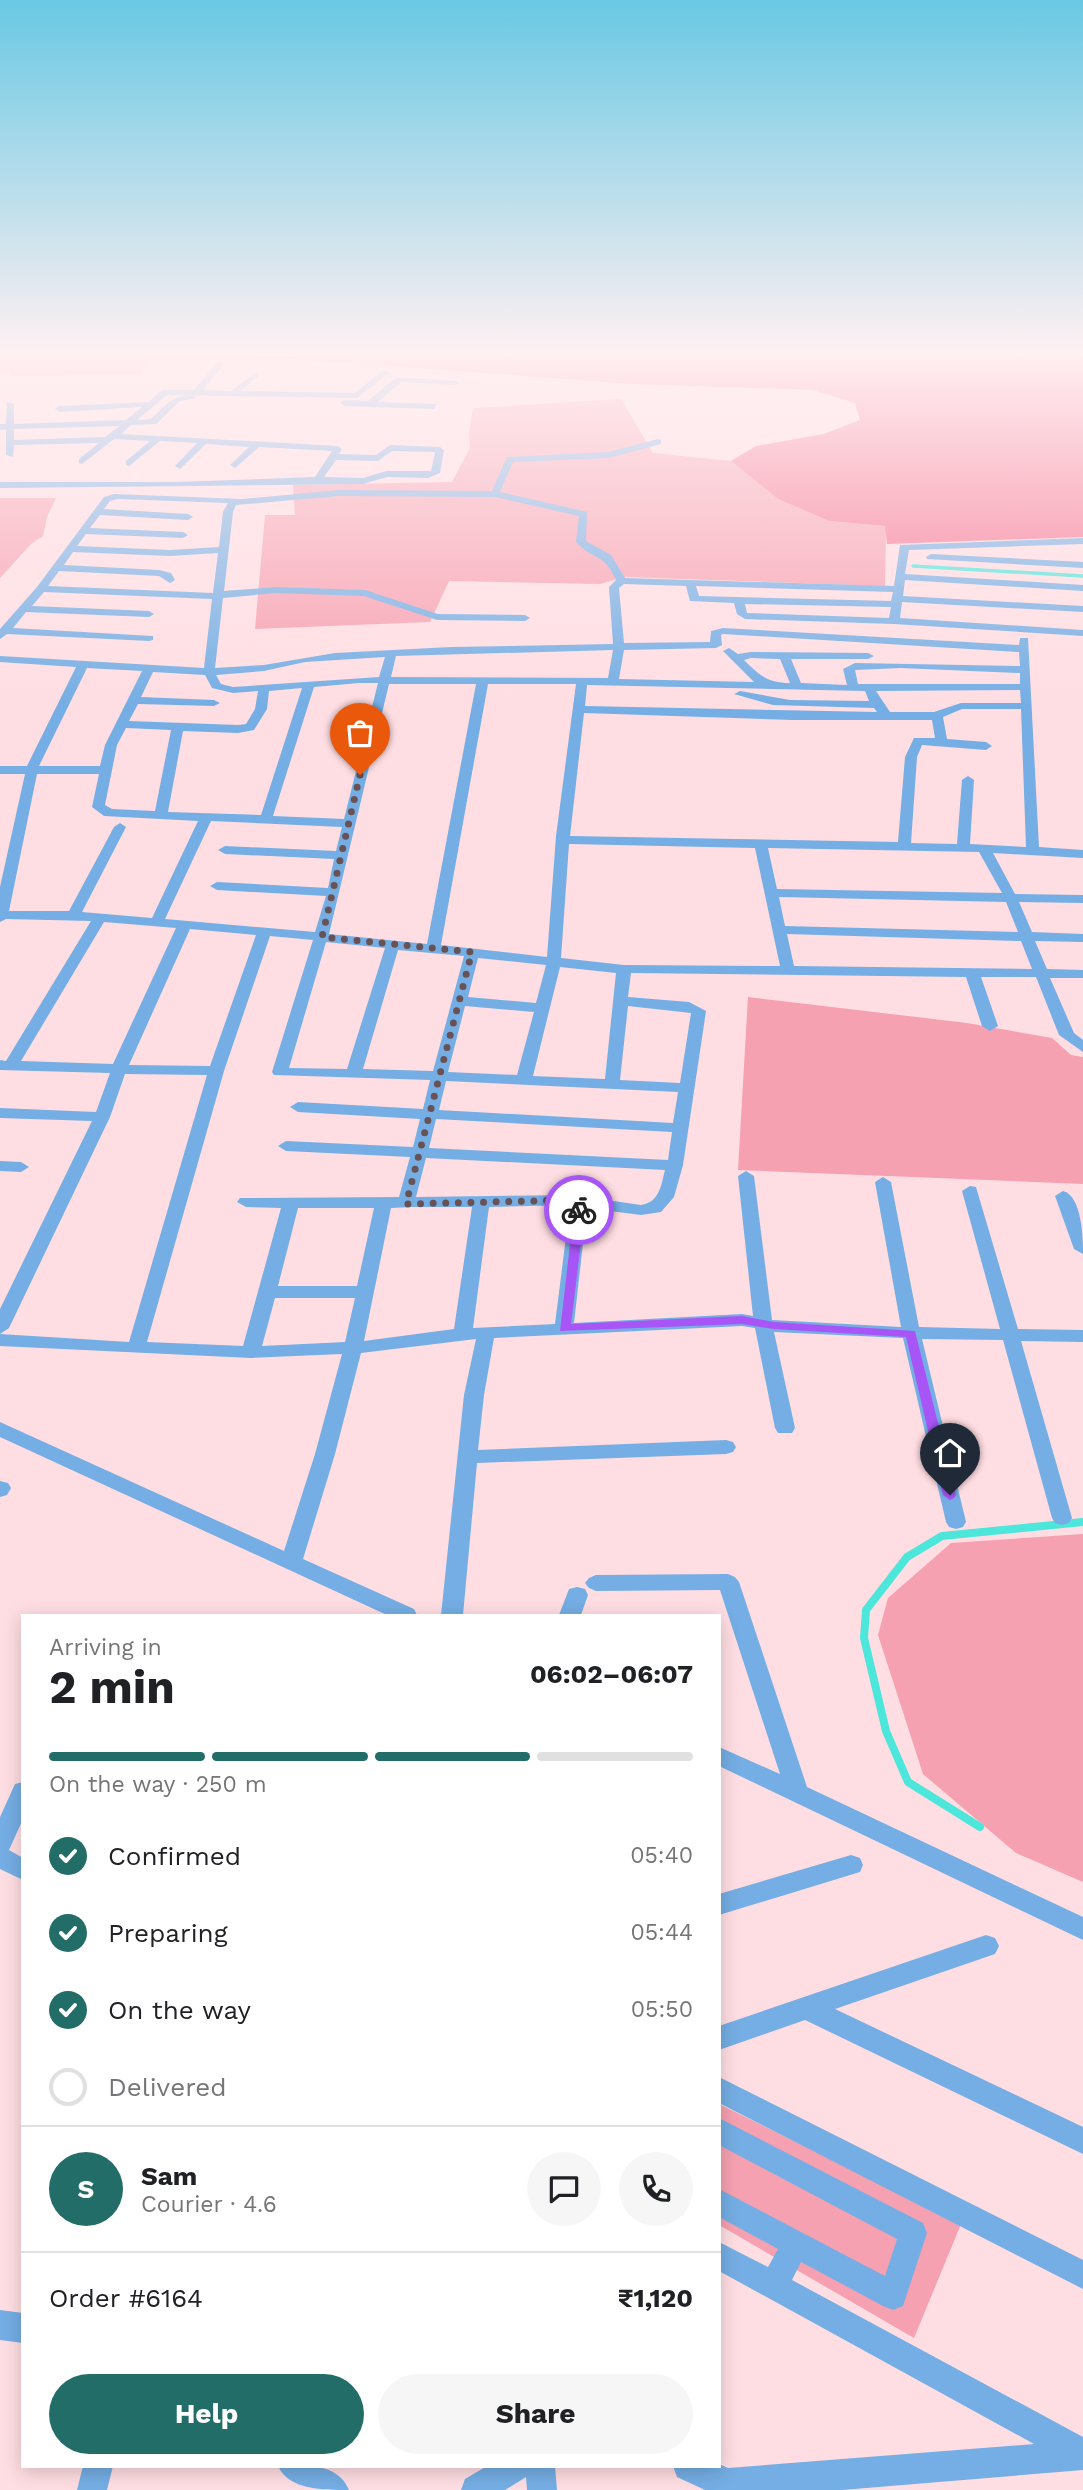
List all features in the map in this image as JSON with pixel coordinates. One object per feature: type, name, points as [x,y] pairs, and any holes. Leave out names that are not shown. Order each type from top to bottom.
[{"type":"street","points":[[318,480],[322,472]]},
{"type":"street","points":[[0,485],[363,481],[386,474],[428,475],[435,472]]},
{"type":"street","points":[[495,494],[505,472]]},
{"type":"street","points":[[2,634],[41,589],[107,499],[117,496],[242,501],[319,498],[339,493],[495,494],[584,514],[581,542],[607,555],[614,562],[621,582]]},
{"type":"street","points":[[242,501],[230,506],[223,550],[209,672],[216,686],[233,690],[383,680],[483,679],[502,665],[619,648],[726,650],[784,655],[896,656]]},
{"type":"street","points":[[98,512],[188,517]]},
{"type":"street","points":[[85,531],[183,535]]},
{"type":"street","points":[[894,621],[904,547],[1083,541]]},
{"type":"street","points":[[986,545],[1083,550]]},
{"type":"street","points":[[71,550],[170,553],[223,550]]},
{"type":"street","points":[[903,556],[1083,565]]},
{"type":"street","points":[[57,568],[159,573],[167,575],[170,580]]},
{"type":"street","points":[[900,577],[1083,588]]},
{"type":"street","points":[[613,682],[619,648],[614,587],[621,582],[690,582],[1083,609]]},
{"type":"street","points":[[690,582],[694,599],[741,601],[898,597]]},
{"type":"street","points":[[41,589],[217,596],[276,590],[365,593],[436,617],[526,618]]},
{"type":"street","points":[[741,601],[744,616],[894,621],[1083,633]]},
{"type":"street","points":[[24,609],[149,614]]},
{"type":"street","points":[[1024,629],[1033,852]]},
{"type":"street","points":[[772,686],[757,679],[726,650],[715,633],[744,631],[1024,649]]},
{"type":"street","points":[[2,634],[149,638]]},
{"type":"street","points":[[726,650],[753,648]]},
{"type":"street","points":[[391,653],[322,937],[279,1070],[283,1073],[439,1076],[685,1088]]},
{"type":"street","points":[[0,659],[209,672],[264,668],[305,659],[391,653],[502,665],[582,681],[797,687],[852,678],[901,664],[1025,670]]},
{"type":"street","points":[[784,655],[797,687]]},
{"type":"street","points":[[83,664],[34,761],[0,916],[73,916],[185,925],[434,947],[624,969],[1083,974]]},
{"type":"street","points":[[825,667],[869,688],[1026,687]]},
{"type":"street","points":[[149,669],[111,745],[98,807],[109,813],[349,823]]},
{"type":"street","points":[[852,678],[910,676]]},
{"type":"street","points":[[434,947],[483,679]]},
{"type":"street","points":[[524,1080],[554,962],[563,839],[582,681]]},
{"type":"street","points":[[266,819],[309,685]]},
{"type":"street","points":[[729,686],[736,692],[754,698],[887,716],[935,716],[961,706],[1027,706]]},
{"type":"street","points":[[122,724],[238,729],[250,727],[261,709],[264,688]]},
{"type":"street","points":[[869,688],[877,705],[887,716]]},
{"type":"street","points":[[134,700],[214,703]]},
{"type":"street","points":[[579,709],[846,710],[877,705]]},
{"type":"street","points":[[935,716],[942,742]]},
{"type":"street","points":[[161,815],[178,727]]},
{"type":"street","points":[[904,846],[911,757],[916,743],[942,742],[986,746]]},
{"type":"street","points":[[0,770],[106,770]]},
{"type":"street","points":[[963,847],[968,780]]},
{"type":"street","points":[[156,923],[207,816]]},
{"type":"street","points":[[73,916],[120,827]]},
{"type":"street","points":[[563,839],[963,847],[1083,854]]},
{"type":"street","points":[[761,844],[788,971]]},
{"type":"street","points":[[984,848],[1011,898],[1067,1035],[1083,1046]]},
{"type":"street","points":[[225,850],[342,855]]},
{"type":"street","points":[[218,886],[334,892]]},
{"type":"street","points":[[771,893],[1083,900]]},
{"type":"street","points":[[5,1066],[99,919]]},
{"type":"street","points":[[0,1328],[102,1118],[119,1069],[185,925]]},
{"type":"street","points":[[779,930],[1083,938]]},
{"type":"street","points":[[136,1348],[216,1071],[264,932]]},
{"type":"street","points":[[354,1073],[393,943]]},
{"type":"street","points":[[406,1204],[472,952]]},
{"type":"street","points":[[612,1084],[624,969]]},
{"type":"street","points":[[972,972],[990,1026]]},
{"type":"street","points":[[246,1202],[383,1205],[572,1200],[640,1210],[655,1208],[666,1197],[676,1165],[679,1128],[699,1011],[689,1006],[621,1001]]},
{"type":"street","points":[[459,1002],[542,1008]]},
{"type":"street","points":[[5,1066],[216,1071]]},
{"type":"street","points":[[298,1107],[679,1128]]},
{"type":"street","points":[[0,1113],[102,1118]]},
{"type":"street","points":[[286,1146],[676,1165]]},
{"type":"street","points":[[0,1166],[21,1167]]},
{"type":"street","points":[[746,1176],[763,1324],[785,1428]]},
{"type":"street","points":[[883,1182],[911,1334],[956,1522]]},
{"type":"street","points":[[970,1191],[1062,1518]]},
{"type":"street","points":[[1063,1196],[1083,1249]]},
{"type":"street","points":[[463,1334],[481,1202]]},
{"type":"street","points":[[565,1328],[579,1202]]},
{"type":"street","points":[[251,1352],[291,1203]]},
{"type":"street","points":[[291,1563],[325,1454],[353,1348],[383,1205]]},
{"type":"street","points":[[267,1292],[365,1292]]},
{"type":"street","points":[[0,1340],[251,1352],[353,1348],[463,1334],[742,1320],[763,1324],[911,1334],[1083,1336]]},
{"type":"street","points":[[452,1614],[474,1395],[486,1333]]},
{"type":"street","points":[[0,1429],[404,1614]]},
{"type":"street","points":[[469,1457],[726,1447]]},
{"type":"street","points":[[596,1583],[728,1582],[796,1790]]},
{"type":"street","points":[[721,1757],[796,1790],[1083,1929]]},
{"type":"street","points":[[0,1845],[21,1796]]},
{"type":"street","points":[[0,1857],[21,1869]]},
{"type":"street","points":[[721,1904],[851,1865]]},
{"type":"street","points":[[721,2037],[986,1946]]},
{"type":"street","points":[[807,2008],[1083,2141]]},
{"type":"street","points":[[721,2090],[1083,2275]]},
{"type":"street","points":[[721,2132],[913,2233],[892,2296],[721,2203]]},
{"type":"street","points":[[774,2286],[795,2244]]},
{"type":"street","points":[[721,2257],[1083,2454]]},
{"type":"street","points":[[0,2325],[21,2328]]},
{"type":"street","points":[[692,2468],[727,2484],[1083,2454]]},
{"type":"street","points":[[92,2490],[98,2468]]},
{"type":"street","points":[[296,2468],[334,2490]]},
{"type":"street","points":[[476,2490],[512,2468]]},
{"type":"street","points":[[540,2468],[542,2490]]},
{"type":"shaded area","points":[[457,472],[745,472],[778,499],[829,521],[886,526],[885,586],[624,577],[600,584],[449,581],[430,622],[255,629],[265,515],[295,515],[293,485],[452,482]]},
{"type":"shaded area","points":[[745,472],[1083,472],[1083,537],[887,544],[885,526],[829,521],[778,499]]},
{"type":"shaded area","points":[[0,498],[56,498],[47,517],[43,536],[31,544],[0,578]]},
{"type":"shaded area","points":[[748,997],[967,1023],[1052,1038],[1071,1055],[1083,1057],[1083,1184],[738,1170]]},
{"type":"shaded area","points":[[1083,1534],[1083,1882],[1016,1853],[923,1774],[878,1635],[888,1598],[951,1543]]},
{"type":"shaded area","points":[[721,2105],[961,2224],[914,2338],[721,2226]]},
{"type":"waterway","points":[[913,566],[1083,576]]},
{"type":"waterway","points":[[980,1827],[908,1782],[886,1731],[864,1638],[866,1610],[907,1557],[942,1536],[1083,1522]]},
{"type":"way so far","points":[[360,775],[322,937],[472,952],[406,1204],[572,1200],[579,1202],[579,1210]]},
{"type":"route","points":[[579,1210],[565,1328],[742,1320],[774,1326],[911,1334],[950,1495]]}]
